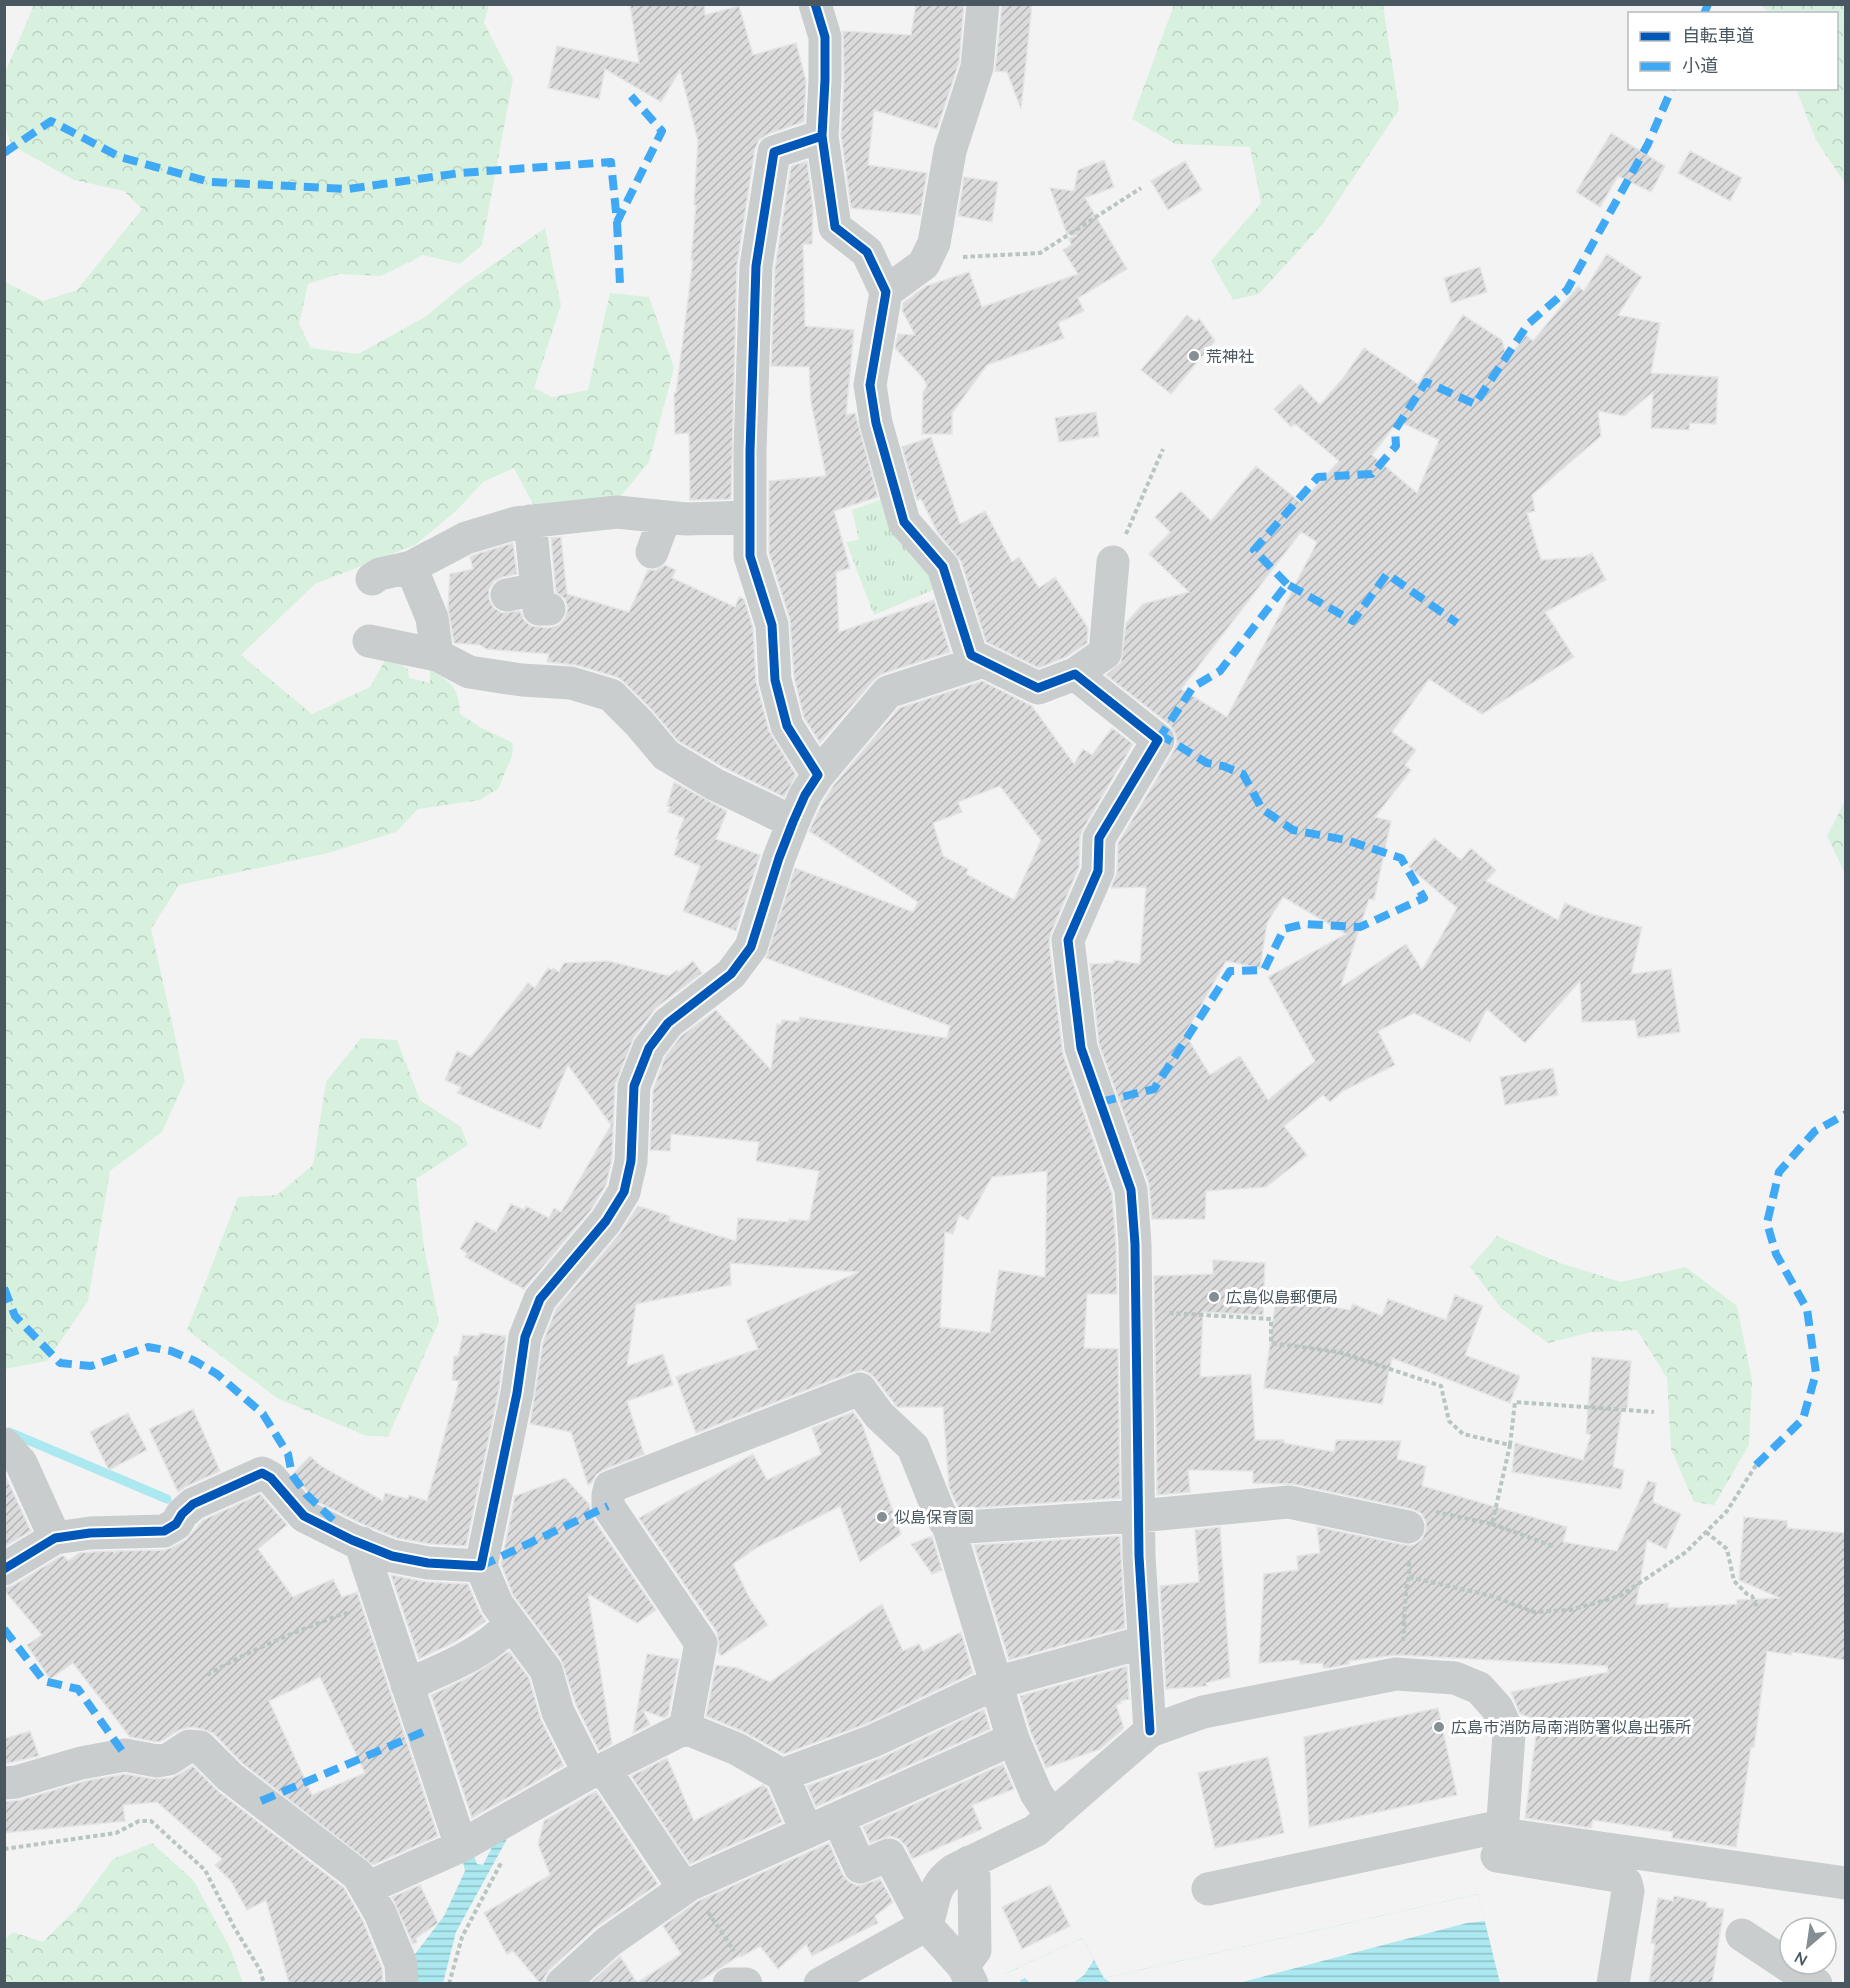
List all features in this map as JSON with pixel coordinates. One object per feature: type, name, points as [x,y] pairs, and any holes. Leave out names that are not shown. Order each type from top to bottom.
[{"type":"street","points":[[815,4],[825,37],[822,136],[835,227],[867,252],[886,292],[870,386],[876,423],[904,522],[943,567],[971,655],[1038,688],[1075,674],[1105,653],[1113,562]]},
{"type":"street","points":[[886,292],[924,264],[934,243],[950,151],[977,68],[983,4]]},
{"type":"street","points":[[818,775],[787,726],[775,680],[772,624],[750,556],[750,451],[756,266],[774,152],[822,136]]},
{"type":"street","points":[[372,579],[380,574],[461,556],[516,523],[620,512],[686,519],[750,517]]},
{"type":"street","points":[[584,529],[614,523],[620,512]]},
{"type":"street","points":[[652,552],[665,517]]},
{"type":"street","points":[[530,521],[531,598]]},
{"type":"street","points":[[411,567],[432,618],[437,655]]},
{"type":"street","points":[[369,641],[437,655],[469,672],[522,680],[571,683],[611,695],[666,755],[714,784],[793,822]]},
{"type":"street","points":[[686,1886],[596,1771],[558,1712],[546,1670],[510,1624],[489,1589],[481,1566],[517,1393],[525,1337],[540,1299],[606,1221],[624,1192],[631,1161],[634,1086],[649,1048],[668,1023],[731,974],[751,947],[779,858],[793,822],[805,795],[818,775],[888,692],[983,661]]},
{"type":"street","points":[[1075,674],[1158,740],[1098,838],[1098,871],[1068,940],[1081,1048],[1131,1190],[1135,1244],[1138,1516],[1149,1731]]},
{"type":"street","points":[[685,1728],[701,1643],[608,1506],[610,1487],[861,1389],[879,1415],[913,1447],[939,1512],[949,1528],[1013,1739],[1036,1793],[1052,1817]]},
{"type":"street","points":[[4,1444],[21,1463],[56,1538]]},
{"type":"street","points":[[4,1569],[56,1538],[90,1533],[164,1531],[176,1524],[182,1514],[193,1504],[262,1473],[271,1478],[304,1516],[352,1540],[392,1556],[429,1563],[481,1566]]},
{"type":"street","points":[[949,1528],[1138,1516],[1289,1502],[1408,1527]]},
{"type":"street","points":[[362,1543],[461,1846]]},
{"type":"street","points":[[407,1685],[485,1647],[510,1624]]},
{"type":"street","points":[[782,1775],[873,1741],[996,1683],[1144,1642]]},
{"type":"street","points":[[820,1983],[926,1925],[933,1910],[934,1893],[942,1879],[969,1862],[1035,1831],[1149,1731],[1203,1712],[1396,1674],[1455,1678],[1479,1688],[1497,1708],[1509,1734],[1499,1842]]},
{"type":"street","points":[[367,1888],[461,1846],[596,1771],[685,1728],[737,1749],[782,1775],[807,1832]]},
{"type":"street","points":[[562,1983],[608,1942],[686,1886],[1013,1739]]},
{"type":"street","points":[[4,1783],[16,1782],[81,1762],[125,1755],[157,1761],[169,1759],[189,1746],[196,1745],[204,1749],[230,1777],[358,1875],[380,1913],[401,1964],[402,1983]]},
{"type":"street","points":[[838,1818],[860,1867],[889,1855],[926,1925],[968,1975]]},
{"type":"street","points":[[1208,1889],[1488,1829],[1499,1842],[1617,1876],[1623,1880],[1628,1891],[1613,1983]]},
{"type":"street","points":[[1499,1842],[1502,1834],[1845,1883]]},
{"type":"street","points":[[968,1975],[975,1950],[974,1876],[969,1862]]},
{"type":"street","points":[[1742,1935],[1816,1983]]},
{"type":"path","points":[[924,264],[960,257],[1040,253],[1141,188]]},
{"type":"path","points":[[1113,562],[1163,449]]},
{"type":"path","points":[[1136,1311],[1271,1319],[1271,1343],[1339,1352],[1442,1386],[1449,1421],[1463,1434],[1510,1445]]},
{"type":"path","points":[[1492,1524],[1510,1445],[1515,1401],[1654,1412]]},
{"type":"path","points":[[1410,1577],[1492,1596],[1534,1612],[1570,1610],[1620,1596],[1686,1552],[1727,1511],[1756,1465]]},
{"type":"path","points":[[1402,1675],[1406,1589],[1410,1577],[1408,1527],[1412,1507],[1492,1524],[1553,1546]]},
{"type":"path","points":[[1706,1532],[1727,1549],[1734,1581],[1752,1596],[1757,1607]]},
{"type":"path","points":[[207,1675],[243,1654],[287,1635],[342,1614],[381,1606]]},
{"type":"path","points":[[4,1849],[116,1833],[139,1821],[151,1821],[205,1870],[234,1927],[260,1970],[264,1983]]},
{"type":"path","points":[[449,1983],[462,1937],[504,1857]]},
{"type":"path","points":[[686,1886],[738,1957],[740,1983]]},
{"type":"green space","points":[[34,5],[489,5],[484,23],[513,79],[482,245],[460,264],[423,255],[381,276],[339,274],[308,284],[299,324],[311,348],[358,354],[425,317],[465,284],[545,228],[561,305],[534,388],[552,397],[588,390],[610,293],[649,297],[674,368],[649,462],[615,503],[536,510],[514,468],[483,482],[457,510],[415,545],[315,584],[241,655],[312,714],[370,687],[388,655],[408,669],[409,678],[430,683],[430,670],[444,678],[453,687],[458,698],[460,714],[480,727],[513,743],[512,756],[498,789],[480,800],[418,809],[396,832],[328,853],[179,885],[151,929],[185,1081],[162,1132],[110,1171],[88,1301],[47,1361],[5,1369],[5,282],[43,301],[77,290],[142,209],[124,191],[74,180],[11,145],[5,125],[5,73]]},
{"type":"green space","points":[[1174,5],[1383,5],[1399,110],[1321,226],[1259,294],[1233,300],[1211,261],[1261,203],[1250,147],[1175,144],[1132,119]]},
{"type":"green space","points":[[1760,5],[1845,5],[1845,183],[1816,140],[1796,90],[1838,90],[1838,12],[1768,12]]},
{"type":"green space","points":[[888,497],[942,586],[874,615],[846,542],[859,540],[852,510]]},
{"type":"green space","points":[[1845,801],[1846,874],[1827,836]]},
{"type":"green space","points":[[361,1038],[397,1040],[420,1100],[461,1127],[468,1145],[416,1179],[424,1247],[439,1322],[388,1437],[364,1435],[277,1398],[187,1330],[238,1197],[277,1195],[313,1165],[326,1082]]},
{"type":"green space","points":[[1497,1236],[1560,1263],[1621,1282],[1686,1267],[1737,1306],[1752,1380],[1749,1445],[1714,1505],[1694,1502],[1671,1449],[1667,1378],[1637,1330],[1592,1332],[1548,1343],[1502,1309],[1470,1267]]},
{"type":"green space","points":[[152,1843],[194,1881],[230,1948],[243,1983],[5,1983],[5,1939],[13,1932],[43,1942],[76,1909],[113,1859]]},
{"type":"water","points":[[503,1826],[513,1828],[456,1932],[443,1983],[410,1983],[408,1954],[415,1954],[444,1916],[465,1871],[461,1852],[471,1848],[477,1864],[483,1865]]},
{"type":"water","points":[[1478,1894],[1500,1983],[983,1984],[1082,1938],[1104,1978]]},
{"type":"pier","points":[[1478,1894],[1485,1921],[1467,1923],[1239,1983],[1113,1984],[1104,1978]]},
{"type":"pier","points":[[1082,1938],[1094,1960],[1084,1975],[1073,1983],[1030,1983],[1025,1978],[1020,1980],[1022,1984],[980,1984],[981,1981],[1003,1971],[1005,1974]]},
{"type":"building","points":[[630,4],[704,4],[705,15],[739,6],[753,55],[796,43],[806,81],[804,122],[768,134],[759,140],[755,149],[737,265],[731,499],[690,500],[689,433],[675,434],[674,393],[676,393],[693,260],[691,260],[698,141],[680,70],[661,102],[605,69],[599,99],[548,88],[557,46],[639,63]]},
{"type":"building","points":[[916,4],[964,4],[959,63],[937,129],[874,110],[868,165],[927,173],[920,215],[851,208],[841,135],[844,80],[843,31],[911,35]]},
{"type":"building","points":[[1002,4],[1032,4],[1021,109],[1007,72],[995,71]]},
{"type":"building","points":[[1611,133],[1665,166],[1651,192],[1618,176],[1600,207],[1576,192]]},
{"type":"building","points":[[1690,151],[1742,178],[1730,201],[1678,173]]},
{"type":"building","points":[[1104,160],[1114,187],[1085,198],[1127,269],[1078,298],[1084,311],[1058,323],[1064,338],[987,365],[952,413],[952,434],[922,434],[923,392],[927,386],[923,378],[895,348],[898,334],[915,335],[902,310],[903,303],[926,286],[969,272],[982,307],[1078,274],[1063,250],[1071,245],[1069,238],[1077,236],[1067,234],[1050,188],[1074,191],[1078,170]]},
{"type":"building","points":[[807,161],[813,208],[812,244],[803,244],[805,326],[854,330],[846,415],[855,413],[878,497],[834,511],[850,568],[836,572],[839,632],[934,600],[950,652],[882,674],[874,680],[820,743],[804,718],[794,677],[790,620],[769,553],[769,481],[826,476],[811,402],[809,367],[771,366],[775,268],[791,166]]},
{"type":"building","points":[[1185,161],[1202,190],[1168,210],[1151,181]]},
{"type":"building","points":[[964,177],[998,182],[992,222],[958,216]]},
{"type":"building","points":[[1607,254],[1642,277],[1618,315],[1660,323],[1651,373],[1718,377],[1716,424],[1690,423],[1689,430],[1651,428],[1653,392],[1624,416],[1598,411],[1601,436],[1532,495],[1535,511],[1527,513],[1541,560],[1583,557],[1592,553],[1606,580],[1545,612],[1574,657],[1482,714],[1429,679],[1392,732],[1416,750],[1405,765],[1411,770],[1375,817],[1391,821],[1374,900],[1369,899],[1340,988],[1406,944],[1422,970],[1457,908],[1409,867],[1434,838],[1461,860],[1471,848],[1496,870],[1486,881],[1558,920],[1565,903],[1591,914],[1642,927],[1631,974],[1671,969],[1680,1032],[1638,1038],[1635,1020],[1582,1022],[1580,981],[1525,1043],[1487,1009],[1470,1042],[1414,1013],[1378,1031],[1395,1065],[1343,1091],[1330,1102],[1323,1095],[1284,1126],[1307,1155],[1266,1187],[1206,1191],[1205,1219],[1152,1219],[1149,1184],[1099,1044],[1090,964],[1114,963],[1114,960],[1140,964],[1146,887],[1111,888],[1117,872],[1118,843],[1177,742],[1170,725],[1106,675],[1121,662],[1126,623],[1143,604],[1189,592],[1149,554],[1170,532],[1155,517],[1181,491],[1211,521],[1256,466],[1301,503],[1339,461],[1295,424],[1291,427],[1274,409],[1300,384],[1320,405],[1364,348],[1418,384],[1463,315],[1502,340],[1507,360],[1526,335],[1533,341],[1578,286],[1584,291]],"holes":[[[1398,421],[1439,440],[1417,493],[1372,455]],[[1301,532],[1317,542],[1227,717],[1181,689]],[[1283,897],[1346,934],[1268,977],[1315,1061],[1268,1100],[1240,1056],[1210,1075],[1185,1034],[1226,961],[1260,968],[1267,923]]]},
{"type":"building","points":[[1480,267],[1487,292],[1451,303],[1444,278]]},
{"type":"building","points":[[1187,315],[1196,322],[1199,318],[1215,341],[1171,394],[1141,370]]},
{"type":"building","points":[[1096,412],[1099,436],[1059,442],[1055,418]]},
{"type":"building","points":[[931,437],[960,524],[985,511],[1012,562],[1019,557],[1039,588],[1055,577],[1088,628],[1087,643],[1066,657],[1039,668],[986,642],[961,561],[938,533],[921,499],[917,500],[902,447]]},
{"type":"building","points":[[561,537],[567,594],[629,612],[648,570],[656,570],[665,565],[676,570],[672,578],[735,607],[739,597],[744,599],[753,628],[756,681],[769,731],[796,775],[784,797],[723,767],[678,741],[652,710],[617,677],[576,665],[547,662],[549,654],[486,649],[480,645],[454,643],[448,608],[450,574],[473,569],[470,557],[473,555],[513,543],[517,574],[494,581],[489,590],[489,599],[493,607],[502,613],[520,611],[524,620],[531,626],[549,628],[559,625],[565,618],[568,608],[565,599],[556,592],[551,538]]},
{"type":"building","points":[[982,681],[1032,706],[1074,764],[1083,749],[1092,755],[1112,728],[1133,744],[1083,829],[1080,837],[1079,867],[1049,942],[1063,1054],[1112,1194],[1117,1294],[1087,1294],[1084,1348],[1118,1349],[1120,1498],[959,1509],[949,1487],[943,1407],[897,1407],[875,1378],[862,1370],[696,1433],[676,1377],[758,1349],[746,1320],[859,1272],[730,1263],[731,1285],[636,1304],[627,1366],[663,1354],[673,1385],[627,1401],[644,1454],[603,1470],[588,1485],[571,1432],[530,1424],[543,1342],[556,1309],[620,1233],[638,1206],[670,1216],[669,1221],[736,1241],[738,1218],[789,1222],[789,1219],[809,1221],[819,1171],[756,1161],[759,1142],[671,1134],[670,1151],[650,1150],[653,1090],[665,1057],[681,1036],[716,1010],[771,1070],[777,1024],[781,1025],[782,1020],[799,1022],[800,1017],[947,1038],[950,1026],[766,958],[795,868],[913,912],[918,902],[809,831],[833,786],[899,708]],"holes":[[[1000,786],[1041,840],[1014,900],[966,874],[968,869],[943,856],[933,823],[962,812],[958,802]],[[1047,1171],[1045,1277],[999,1270],[990,1333],[940,1327],[945,1232],[953,1234],[959,1215],[968,1220],[992,1177]]]},
{"type":"building","points":[[674,782],[727,811],[716,839],[760,855],[736,931],[683,911],[700,866],[674,855],[679,840],[676,839],[684,818],[668,812],[670,807],[667,806]]},
{"type":"building","points":[[608,961],[669,976],[677,970],[679,972],[693,961],[702,973],[656,1008],[634,1037],[615,1085],[612,1159],[606,1185],[591,1210],[524,1289],[465,1257],[467,1253],[460,1249],[476,1221],[496,1232],[511,1204],[524,1210],[526,1206],[549,1218],[554,1208],[561,1212],[611,1125],[568,1065],[540,1129],[457,1093],[461,1087],[445,1080],[457,1051],[471,1057],[528,983],[535,988],[548,968],[559,972],[564,963]]},
{"type":"building","points":[[1553,1068],[1558,1095],[1505,1105],[1500,1077]]},
{"type":"building","points":[[1213,1260],[1265,1263],[1263,1315],[1203,1312],[1200,1377],[1251,1374],[1255,1440],[1284,1440],[1284,1443],[1334,1452],[1336,1440],[1401,1441],[1397,1459],[1426,1466],[1422,1486],[1567,1527],[1563,1542],[1617,1551],[1648,1481],[1656,1483],[1653,1502],[1681,1514],[1666,1549],[1647,1540],[1636,1605],[1668,1603],[1668,1608],[1737,1604],[1737,1600],[1780,1598],[1739,1580],[1744,1517],[1787,1521],[1787,1528],[1845,1533],[1845,1660],[1792,1652],[1791,1655],[1767,1651],[1754,1747],[1751,1747],[1736,1847],[1672,1838],[1673,1832],[1593,1820],[1591,1828],[1525,1818],[1538,1720],[1520,1714],[1511,1692],[1608,1672],[1607,1666],[1397,1655],[1349,1661],[1349,1664],[1329,1668],[1323,1668],[1323,1663],[1300,1664],[1300,1660],[1259,1663],[1264,1574],[1298,1570],[1297,1556],[1320,1553],[1317,1527],[1414,1545],[1422,1539],[1426,1530],[1426,1522],[1421,1513],[1412,1509],[1293,1484],[1253,1483],[1253,1471],[1188,1470],[1190,1492],[1157,1495],[1154,1276],[1213,1274]]},
{"type":"building","points":[[1455,1295],[1483,1306],[1465,1355],[1520,1376],[1510,1403],[1392,1358],[1382,1404],[1264,1388],[1276,1298],[1350,1310],[1353,1304],[1382,1316],[1388,1299],[1446,1320]]},
{"type":"building","points":[[480,1333],[506,1336],[499,1390],[466,1546],[430,1544],[397,1538],[316,1501],[293,1474],[310,1456],[321,1466],[383,1501],[385,1493],[408,1499],[409,1495],[427,1501],[459,1381],[452,1380],[454,1356],[458,1356],[463,1335],[479,1336]]},
{"type":"building","points":[[1592,1357],[1631,1361],[1627,1408],[1622,1408],[1613,1467],[1624,1470],[1621,1489],[1512,1472],[1515,1443],[1583,1460],[1591,1435],[1586,1433]]},
{"type":"building","points":[[193,1409],[220,1471],[178,1492],[149,1429]]},
{"type":"building","points":[[853,1412],[862,1424],[901,1534],[860,1562],[840,1506],[758,1547],[733,1564],[749,1597],[768,1625],[721,1656],[718,1652],[717,1632],[639,1518],[753,1454],[767,1480],[821,1454],[812,1428]]},
{"type":"building","points":[[128,1413],[147,1450],[109,1470],[90,1432]]},
{"type":"building","points":[[4,1473],[31,1531],[4,1547]]},
{"type":"building","points":[[565,1478],[589,1504],[592,1517],[656,1610],[637,1623],[588,1594],[612,1744],[599,1751],[576,1705],[561,1659],[513,1595],[501,1564],[515,1496]]},
{"type":"building","points":[[260,1494],[287,1525],[258,1549],[293,1597],[333,1579],[342,1597],[357,1592],[438,1836],[373,1865],[242,1763],[213,1733],[191,1727],[179,1730],[157,1742],[130,1737],[73,1663],[50,1679],[27,1645],[42,1635],[4,1588],[14,1585],[61,1556],[68,1561],[79,1553],[165,1550],[186,1540],[203,1520]],"holes":[[[320,1677],[365,1773],[312,1795],[269,1701]]]},
{"type":"building","points":[[1220,1527],[1230,1677],[1206,1683],[1207,1686],[1166,1689],[1160,1586],[1199,1582],[1195,1530]]},
{"type":"building","points":[[932,1536],[942,1570],[932,1574],[911,1544]]},
{"type":"building","points":[[1120,1536],[1125,1628],[1009,1660],[974,1545]]},
{"type":"building","points":[[391,1575],[427,1582],[468,1584],[486,1621],[453,1643],[419,1659]]},
{"type":"building","points":[[882,1604],[903,1651],[919,1644],[923,1651],[961,1632],[973,1673],[866,1724],[784,1754],[744,1732],[706,1716],[716,1665],[738,1668],[770,1682]]},
{"type":"building","points":[[509,1651],[529,1678],[541,1720],[564,1766],[556,1770],[556,1768],[472,1818],[431,1695],[471,1676]]},
{"type":"building","points":[[647,1654],[679,1659],[668,1715],[664,1718],[643,1710],[650,1725],[633,1733]]},
{"type":"building","points":[[1127,1666],[1129,1699],[1116,1705],[1124,1728],[1100,1749],[1046,1768],[1031,1733],[1020,1696]]},
{"type":"building","points":[[1438,1708],[1457,1795],[1309,1827],[1304,1737]]},
{"type":"building","points":[[984,1709],[990,1729],[816,1807],[807,1786],[881,1758]]},
{"type":"building","points":[[30,1731],[39,1756],[4,1764],[4,1739]]},
{"type":"building","points":[[1268,1757],[1284,1833],[1215,1848],[1198,1773]]},
{"type":"building","points":[[667,1758],[694,1821],[763,1785],[767,1788],[782,1822],[690,1864],[631,1776]]},
{"type":"building","points":[[1003,1764],[1014,1789],[972,1805],[982,1829],[912,1859],[906,1846],[899,1839],[890,1836],[870,1843],[863,1827]]},
{"type":"building","points":[[193,1766],[219,1792],[344,1888],[363,1921],[382,1968],[383,1983],[289,1983],[266,1900],[247,1910],[231,1881],[215,1865],[222,1859],[157,1802],[123,1805],[125,1821],[4,1833],[4,1802],[21,1800],[85,1781],[125,1774],[154,1779],[172,1778]]},
{"type":"building","points":[[596,1791],[658,1884],[595,1928],[549,1970],[544,1983],[540,1983],[513,1951],[507,1954],[484,1913],[550,1875],[538,1844],[544,1821]]},
{"type":"building","points":[[829,1843],[843,1875],[849,1882],[858,1886],[880,1879],[893,1902],[875,1916],[878,1923],[812,1956],[806,1944],[778,1969],[760,1946],[741,1957],[740,1955],[697,1983],[637,1983],[681,1954],[663,1926],[698,1901]]},
{"type":"building","points":[[420,1885],[438,1923],[416,1938],[417,1942],[413,1944],[392,1897]]},
{"type":"building","points":[[1050,1885],[1070,1926],[1022,1949],[1002,1907]]},
{"type":"building","points":[[1674,1896],[1707,1902],[1706,1907],[1724,1909],[1712,1983],[1649,1983],[1655,1944],[1651,1943],[1658,1898],[1673,1901]]},
{"type":"building","points":[[620,1956],[637,1983],[590,1983]]},
{"type":"waterway","points":[[9,1432],[167,1499]]},
{"type":"marked path","points":[[1705,12],[1708,4]]},
{"type":"marked path","points":[[1287,584],[1254,550],[1318,477],[1372,474],[1396,446],[1395,430],[1426,382],[1475,404],[1528,324],[1567,290],[1648,144],[1671,90]]},
{"type":"marked path","points":[[4,153],[51,121],[120,157],[210,182],[348,189],[460,173],[611,162],[617,222],[662,131],[631,96]]},
{"type":"marked path","points":[[617,222],[620,284]]},
{"type":"marked path","points":[[1158,740],[1193,687],[1220,671],[1287,584],[1353,621],[1387,574],[1457,623]]},
{"type":"marked path","points":[[1101,1102],[1154,1089],[1230,971],[1264,970],[1284,929],[1304,924],[1360,927],[1424,898],[1401,858],[1346,840],[1293,830],[1262,809],[1243,774],[1223,766],[1207,763],[1164,737],[1158,740]]},
{"type":"marked path","points":[[1756,1465],[1803,1419],[1816,1373],[1807,1309],[1776,1254],[1767,1223],[1779,1172],[1815,1131],[1846,1114]]},
{"type":"marked path","points":[[4,1288],[15,1316],[60,1363],[91,1366],[148,1347],[171,1351],[217,1374],[263,1414],[288,1454],[292,1475],[306,1494],[335,1522],[336,1532]]},
{"type":"marked path","points":[[481,1566],[608,1506]]},
{"type":"marked path","points":[[4,1629],[44,1681],[78,1689],[125,1755]]},
{"type":"marked path","points":[[261,1801],[423,1732]]},
{"type":"cycle path","points":[[815,4],[825,37],[822,136],[835,227],[867,252],[886,292],[870,385],[876,423],[904,522],[943,567],[971,655],[1038,688],[1075,674],[1158,740],[1099,838],[1098,871],[1068,940],[1081,1048],[1131,1190],[1135,1244],[1139,1556],[1150,1731]]},
{"type":"cycle path","points":[[4,1569],[55,1538],[90,1533],[164,1531],[176,1524],[182,1514],[193,1504],[262,1473],[271,1478],[304,1516],[352,1540],[392,1556],[428,1563],[481,1566],[517,1393],[525,1337],[540,1299],[606,1221],[624,1192],[631,1161],[634,1086],[649,1048],[668,1023],[731,974],[751,947],[779,858],[793,822],[805,795],[818,775],[787,726],[775,680],[772,625],[750,556],[750,451],[756,266],[774,152],[822,136]]},
{"type":"place","name":"荒神社","points":[[1194,356]]},
{"type":"place","name":"広島似島郵便局","points":[[1214,1297]]},
{"type":"place","name":"似島保育園","points":[[882,1517]]},
{"type":"place","name":"広島市消防局南消防署似島出張所","points":[[1439,1727]]}]
